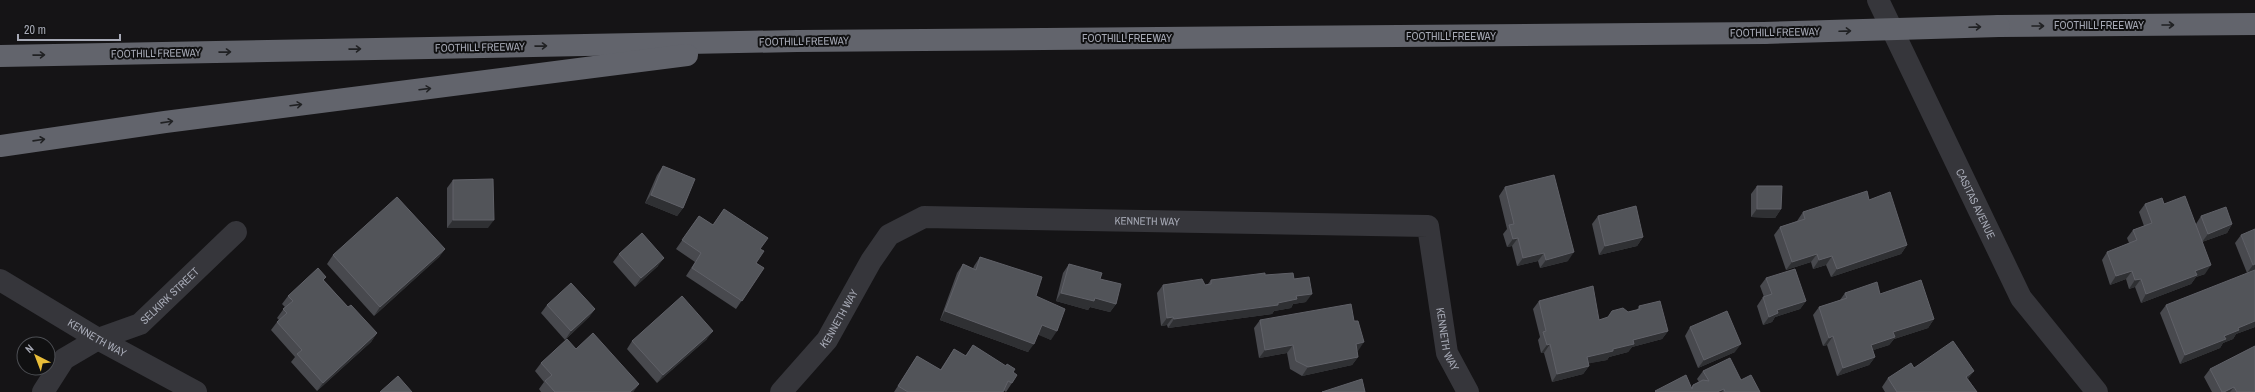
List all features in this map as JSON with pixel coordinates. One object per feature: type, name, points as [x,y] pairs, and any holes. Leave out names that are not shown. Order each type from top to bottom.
[{"type":"highway","name":"FOOTHILL FREEWAY","points":[[0,56],[797,41],[1764,33],[1999,26],[2255,24]]},
{"type":"highway","points":[[0,146],[165,122],[797,41]]},
{"type":"street","name":"CASITAS AVENUE","points":[[1878,0],[2022,298],[2097,392]]},
{"type":"street","name":"KENNETH WAY","points":[[781,392],[827,340],[871,261],[889,235],[924,217],[1428,226],[1448,353],[1468,392]]},
{"type":"street","name":"SELKIRK STREET","points":[[43,392],[64,359],[98,339],[140,324],[236,232]]},
{"type":"street","name":"KENNETH WAY","points":[[0,280],[98,339],[196,392]]},
{"type":"building","points":[[663,166],[695,179],[683,208],[651,195]]},
{"type":"building","points":[[1554,175],[1574,252],[1546,260],[1544,253],[1523,258],[1518,238],[1513,239],[1509,225],[1514,224],[1505,187]]},
{"type":"building","points":[[493,179],[494,220],[453,220],[453,180]]},
{"type":"building","points":[[1757,186],[1782,186],[1781,209],[1757,209]]},
{"type":"building","points":[[1867,191],[1869,200],[1890,192],[1907,245],[1837,269],[1832,256],[1819,260],[1817,254],[1792,262],[1780,227],[1805,219],[1803,212]]},
{"type":"building","points":[[2185,196],[2211,265],[2195,271],[2197,275],[2146,294],[2141,279],[2135,280],[2132,271],[2116,276],[2107,252],[2137,240],[2133,230],[2152,223],[2145,204],[2162,198],[2164,204]]},
{"type":"building","points":[[397,197],[445,249],[380,307],[333,255]]},
{"type":"building","points":[[1636,206],[1643,237],[1605,246],[1598,216]]},
{"type":"building","points":[[2226,207],[2232,224],[2208,234],[2201,216]]},
{"type":"building","points":[[724,209],[768,238],[760,249],[764,251],[756,263],[764,268],[742,301],[692,268],[701,253],[682,240],[699,216],[713,225]]},
{"type":"building","points":[[2255,229],[2255,264],[2253,265],[2241,235]]},
{"type":"building","points":[[642,233],[664,258],[641,278],[619,254]]},
{"type":"building","points":[[980,257],[1042,277],[1036,296],[1065,309],[1057,331],[1042,325],[1034,344],[945,311],[963,264],[976,270]]},
{"type":"building","points":[[1069,264],[1102,273],[1100,279],[1121,284],[1116,304],[1095,298],[1094,301],[1061,293]]},
{"type":"building","points":[[318,268],[326,277],[323,280],[348,307],[351,305],[377,333],[323,383],[297,354],[302,350],[277,322],[287,313],[283,309],[293,301],[288,296]]},
{"type":"building","points":[[1795,269],[1806,301],[1777,310],[1778,313],[1769,317],[1763,297],[1772,294],[1766,278]]},
{"type":"building","points":[[2255,270],[2255,321],[2224,336],[2226,339],[2185,355],[2166,305]]},
{"type":"building","points":[[1265,273],[1265,275],[1293,273],[1294,279],[1309,277],[1312,294],[1296,296],[1297,299],[1278,303],[1278,305],[1174,319],[1173,317],[1167,318],[1163,285],[1202,279],[1205,285],[1211,284],[1211,280]]},
{"type":"building","points":[[1921,280],[1934,319],[1893,332],[1895,337],[1871,345],[1875,357],[1843,368],[1833,336],[1829,338],[1819,307],[1847,298],[1845,293],[1877,282],[1880,294]]},
{"type":"building","points":[[571,283],[595,309],[571,331],[547,305]]},
{"type":"building","points":[[1593,286],[1599,320],[1608,317],[1612,311],[1623,308],[1628,312],[1640,309],[1639,306],[1660,301],[1668,331],[1633,340],[1634,344],[1613,349],[1613,351],[1587,357],[1589,366],[1557,374],[1550,344],[1547,345],[1543,332],[1546,331],[1539,301]]},
{"type":"building","points":[[682,296],[713,331],[663,375],[632,341]]},
{"type":"building","points":[[1351,304],[1354,321],[1358,321],[1364,342],[1356,344],[1358,357],[1308,367],[1296,361],[1293,345],[1265,350],[1260,320]]},
{"type":"building","points":[[1727,311],[1741,344],[1704,360],[1690,327]]},
{"type":"building","points":[[593,333],[639,384],[630,392],[555,392],[545,381],[552,375],[541,363],[567,339],[576,349]]},
{"type":"building","points":[[1953,341],[1974,371],[1966,377],[1977,392],[1897,392],[1888,378],[1911,363],[1914,368]]},
{"type":"building","points":[[973,345],[1006,366],[1007,364],[1015,369],[1013,372],[1017,375],[1012,383],[1008,381],[1003,392],[908,392],[898,386],[917,356],[941,370],[954,349],[966,356]]},
{"type":"building","points":[[2255,346],[2255,392],[2237,392],[2234,387],[2222,392],[2210,369]]},
{"type":"building","points":[[1730,358],[1741,380],[1751,375],[1760,392],[1725,392],[1724,389],[1717,392],[1655,391],[1686,375],[1692,389],[1693,385],[1703,380],[1709,381],[1703,371]]},
{"type":"building","points":[[398,376],[412,392],[380,392]]},
{"type":"building","points":[[1362,379],[1365,392],[1322,392]]}]
